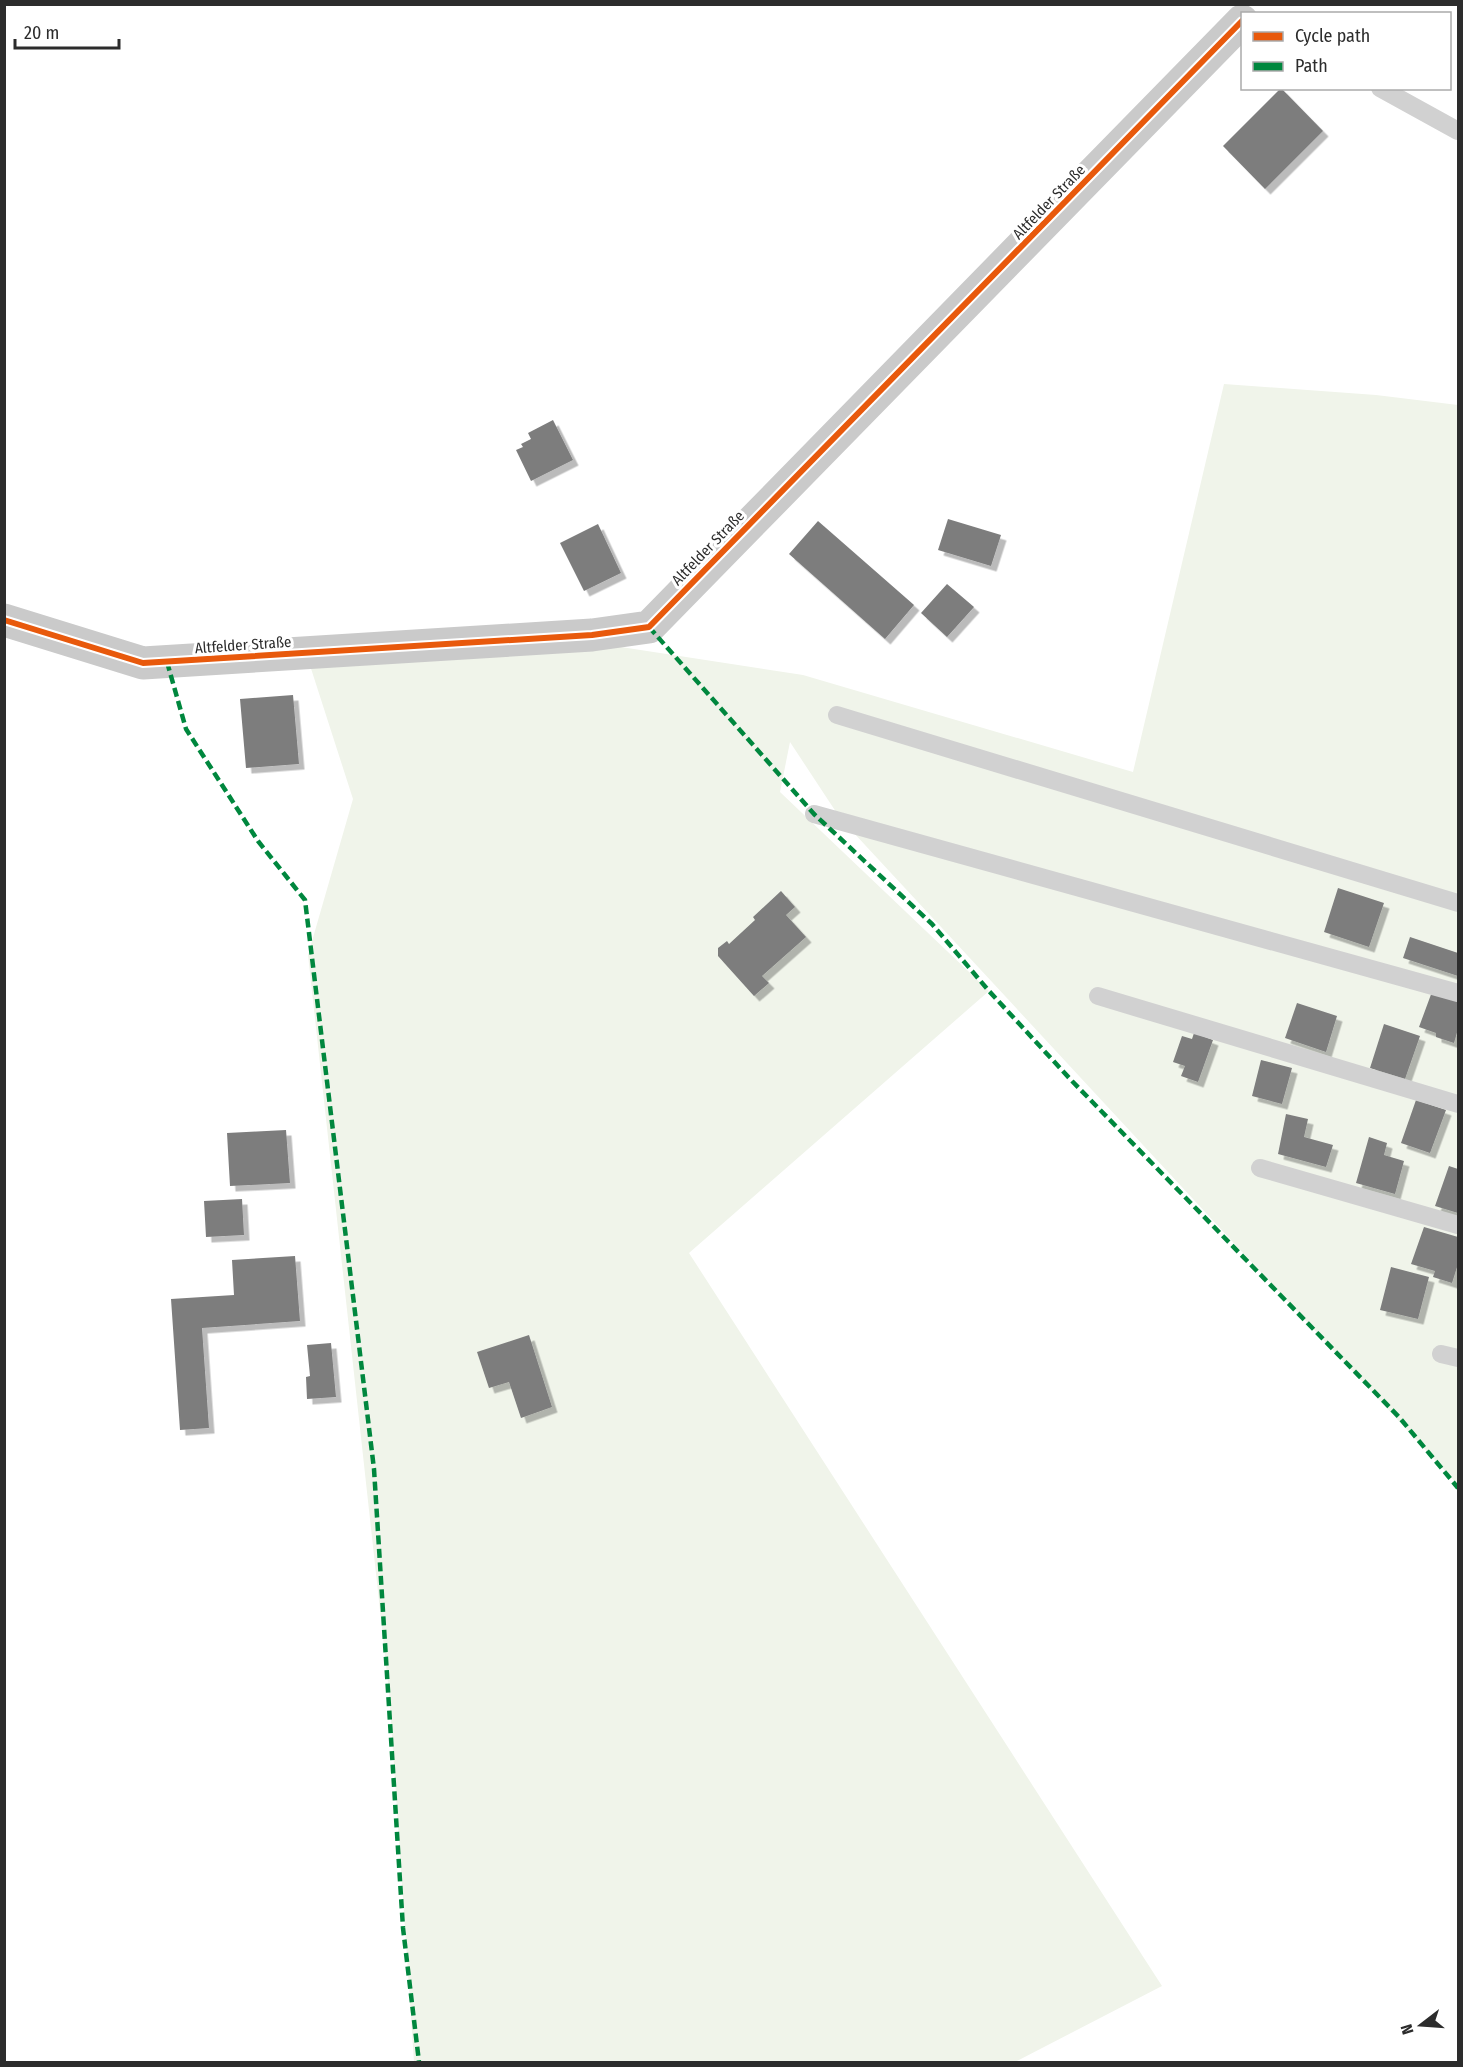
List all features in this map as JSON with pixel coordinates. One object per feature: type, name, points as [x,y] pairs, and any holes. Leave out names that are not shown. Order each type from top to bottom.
[{"type":"street","name":"Altfelder Straße","points":[[4,620],[143,663],[592,635],[649,627],[1241,22]]},
{"type":"lane","points":[[1384,90],[1458,131]]},
{"type":"lane","points":[[837,715],[1458,903]]},
{"type":"lane","points":[[814,814],[1458,993]]},
{"type":"lane","points":[[1098,996],[1458,1104]]},
{"type":"lane","points":[[1260,1168],[1458,1225]]},
{"type":"shaded area","points":[[1224,384],[1376,395],[1458,405],[1458,1485],[840,818],[790,742],[780,792],[989,991],[689,1253],[1162,1986],[1015,2062],[414,2062],[389,1692],[308,955],[353,799],[306,653],[595,643],[803,675],[1133,772]]},
{"type":"building","points":[[1279,90],[1283,90],[1323,131],[1265,189],[1223,146]]},
{"type":"building","points":[[553,420],[573,460],[531,481],[516,450],[523,447],[521,444],[531,439],[528,433]]},
{"type":"building","points":[[948,519],[1001,535],[991,566],[938,550]]},
{"type":"building","points":[[818,521],[914,605],[885,639],[789,554]]},
{"type":"building","points":[[598,524],[621,573],[584,591],[560,543]]},
{"type":"building","points":[[947,584],[974,607],[947,637],[921,613]]},
{"type":"building","points":[[293,695],[299,764],[246,768],[240,699]]},
{"type":"building","points":[[1338,888],[1384,903],[1369,947],[1324,932]]},
{"type":"building","points":[[781,891],[795,907],[786,915],[806,937],[762,976],[769,983],[754,996],[718,956],[718,948],[727,941],[729,944]]},
{"type":"building","points":[[1410,937],[1458,953],[1458,976],[1403,958]]},
{"type":"building","points":[[1433,989],[1458,999],[1458,1029],[1454,1043],[1436,1037],[1436,1033],[1419,1027]]},
{"type":"building","points":[[1297,1003],[1337,1016],[1326,1052],[1285,1038]]},
{"type":"building","points":[[1384,1024],[1420,1036],[1405,1079],[1370,1068]]},
{"type":"building","points":[[1194,1033],[1213,1040],[1198,1082],[1181,1076],[1185,1066],[1173,1062],[1182,1036],[1192,1039]]},
{"type":"building","points":[[1261,1060],[1292,1068],[1282,1104],[1252,1096]]},
{"type":"building","points":[[1416,1100],[1446,1110],[1430,1153],[1401,1143]]},
{"type":"building","points":[[1286,1114],[1308,1119],[1304,1137],[1333,1145],[1326,1167],[1278,1154]]},
{"type":"building","points":[[286,1130],[290,1183],[230,1186],[227,1133]]},
{"type":"building","points":[[1369,1137],[1387,1143],[1384,1155],[1404,1161],[1395,1194],[1356,1183]]},
{"type":"building","points":[[1449,1166],[1458,1169],[1458,1213],[1435,1206]]},
{"type":"building","points":[[242,1199],[244,1235],[206,1237],[204,1201]]},
{"type":"building","points":[[1424,1227],[1458,1237],[1458,1264],[1452,1283],[1433,1277],[1435,1271],[1411,1264]]},
{"type":"building","points":[[295,1256],[300,1321],[202,1328],[209,1428],[180,1430],[171,1299],[234,1295],[232,1260]]},
{"type":"building","points":[[1391,1267],[1429,1277],[1418,1319],[1380,1310]]},
{"type":"building","points":[[529,1335],[552,1407],[521,1418],[509,1382],[489,1388],[477,1352]]},
{"type":"building","points":[[331,1343],[336,1397],[307,1399],[306,1377],[310,1376],[307,1345]]},
{"type":"marked path","points":[[649,627],[814,814],[932,924],[989,991],[1072,1081],[1399,1417],[1458,1488]]},
{"type":"marked path","points":[[167,662],[186,729],[258,841],[305,900],[374,1469],[403,1928],[419,2062]]},
{"type":"cycle path","points":[[4,620],[143,663],[592,635],[649,627],[1241,22]]}]
